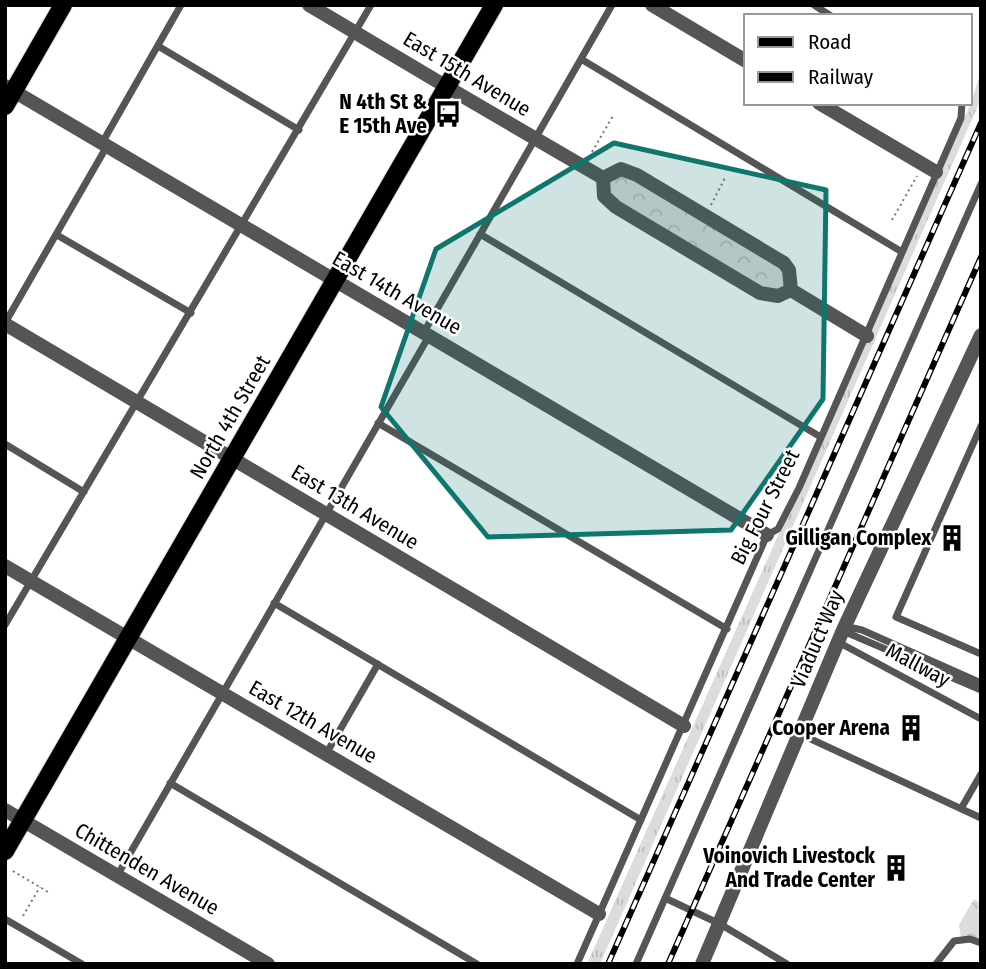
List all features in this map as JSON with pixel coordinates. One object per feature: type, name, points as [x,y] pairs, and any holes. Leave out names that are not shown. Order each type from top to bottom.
[{"type":"main road","points":[[8,94],[63,5]]},
{"type":"main road","name":"North 4th Street","points":[[5,850],[494,5]]},
{"type":"street","name":"East 15th Avenue","points":[[309,5],[603,178]]},
{"type":"street","points":[[652,5],[744,60]]},
{"type":"street","name":"East 14th Avenue","points":[[8,94],[105,144],[767,535]]},
{"type":"street","points":[[822,105],[936,172]]},
{"type":"street","points":[[621,169],[637,175],[776,258],[789,270],[791,290],[778,296],[765,296],[724,272],[616,207],[604,195],[603,178],[621,169]]},
{"type":"street","points":[[791,290],[867,336]]},
{"type":"street","name":"East 13th Avenue","points":[[5,324],[684,726]]},
{"type":"street","name":"Viaduct Way","points":[[702,964],[840,636],[981,335]]},
{"type":"street","name":"East 12th Avenue","points":[[5,566],[599,914]]},
{"type":"street","name":"Chittenden Avenue","points":[[5,810],[268,964]]},
{"type":"lane","points":[[5,324],[57,235],[181,5]]},
{"type":"lane","points":[[5,625],[243,226],[371,5]]},
{"type":"lane","points":[[117,876],[378,423],[480,234],[612,5]]},
{"type":"lane","points":[[158,46],[299,130]]},
{"type":"lane","points":[[581,60],[902,252]]},
{"type":"lane","name":"Big Four Street","points":[[577,964],[767,535],[774,533],[782,524],[819,436],[867,336],[961,118],[962,105]]},
{"type":"lane","points":[[636,964],[981,184]]},
{"type":"lane","points":[[480,234],[819,436]]},
{"type":"lane","points":[[57,235],[191,313]]},
{"type":"lane","points":[[378,423],[727,629]]},
{"type":"lane","points":[[981,426],[895,617],[981,654]]},
{"type":"lane","points":[[5,444],[85,492]]},
{"type":"lane","points":[[274,603],[641,820]]},
{"type":"lane","points":[[840,636],[862,630],[981,682]]},
{"type":"lane","points":[[840,636],[981,690]]},
{"type":"lane","name":"Mallway","points":[[840,636],[981,719]]},
{"type":"lane","points":[[326,754],[378,664]]},
{"type":"lane","points":[[800,734],[981,818]]},
{"type":"lane","points":[[962,807],[981,774]]},
{"type":"lane","points":[[170,783],[477,964]]},
{"type":"lane","points":[[665,898],[720,924],[787,964]]},
{"type":"lane","points":[[5,919],[82,964]]},
{"type":"lane","points":[[936,964],[954,941],[970,939],[981,943]]},
{"type":"path","points":[[592,152],[614,114]]},
{"type":"path","points":[[892,220],[919,173]]},
{"type":"path","points":[[710,206],[726,178]]},
{"type":"path","points":[[13,871],[48,892]]},
{"type":"path","points":[[17,926],[40,887]]},
{"type":"highlighted area","points":[[614,143],[826,190],[823,399],[731,530],[488,537],[381,407],[436,249]]},
{"type":"green space","points":[[981,72],[981,99],[600,964],[587,964],[972,105]]},
{"type":"green space","points":[[621,169],[776,258],[791,280],[778,296],[616,207],[603,178]]},
{"type":"green space","points":[[974,899],[981,903],[981,943],[961,938],[959,925]]},
{"type":"railway","points":[[608,964],[981,123]]},
{"type":"railway","points":[[668,964],[981,257]]},
{"type":"place","name":"N 4th St & E 15th Ave","points":[[448,114]]},
{"type":"place","name":"Gilligan Complex","points":[[952,538]]},
{"type":"place","name":"Cooper Arena","points":[[911,728]]},
{"type":"place","name":"Voinovich Livestock And Trade Center","points":[[896,868]]}]
